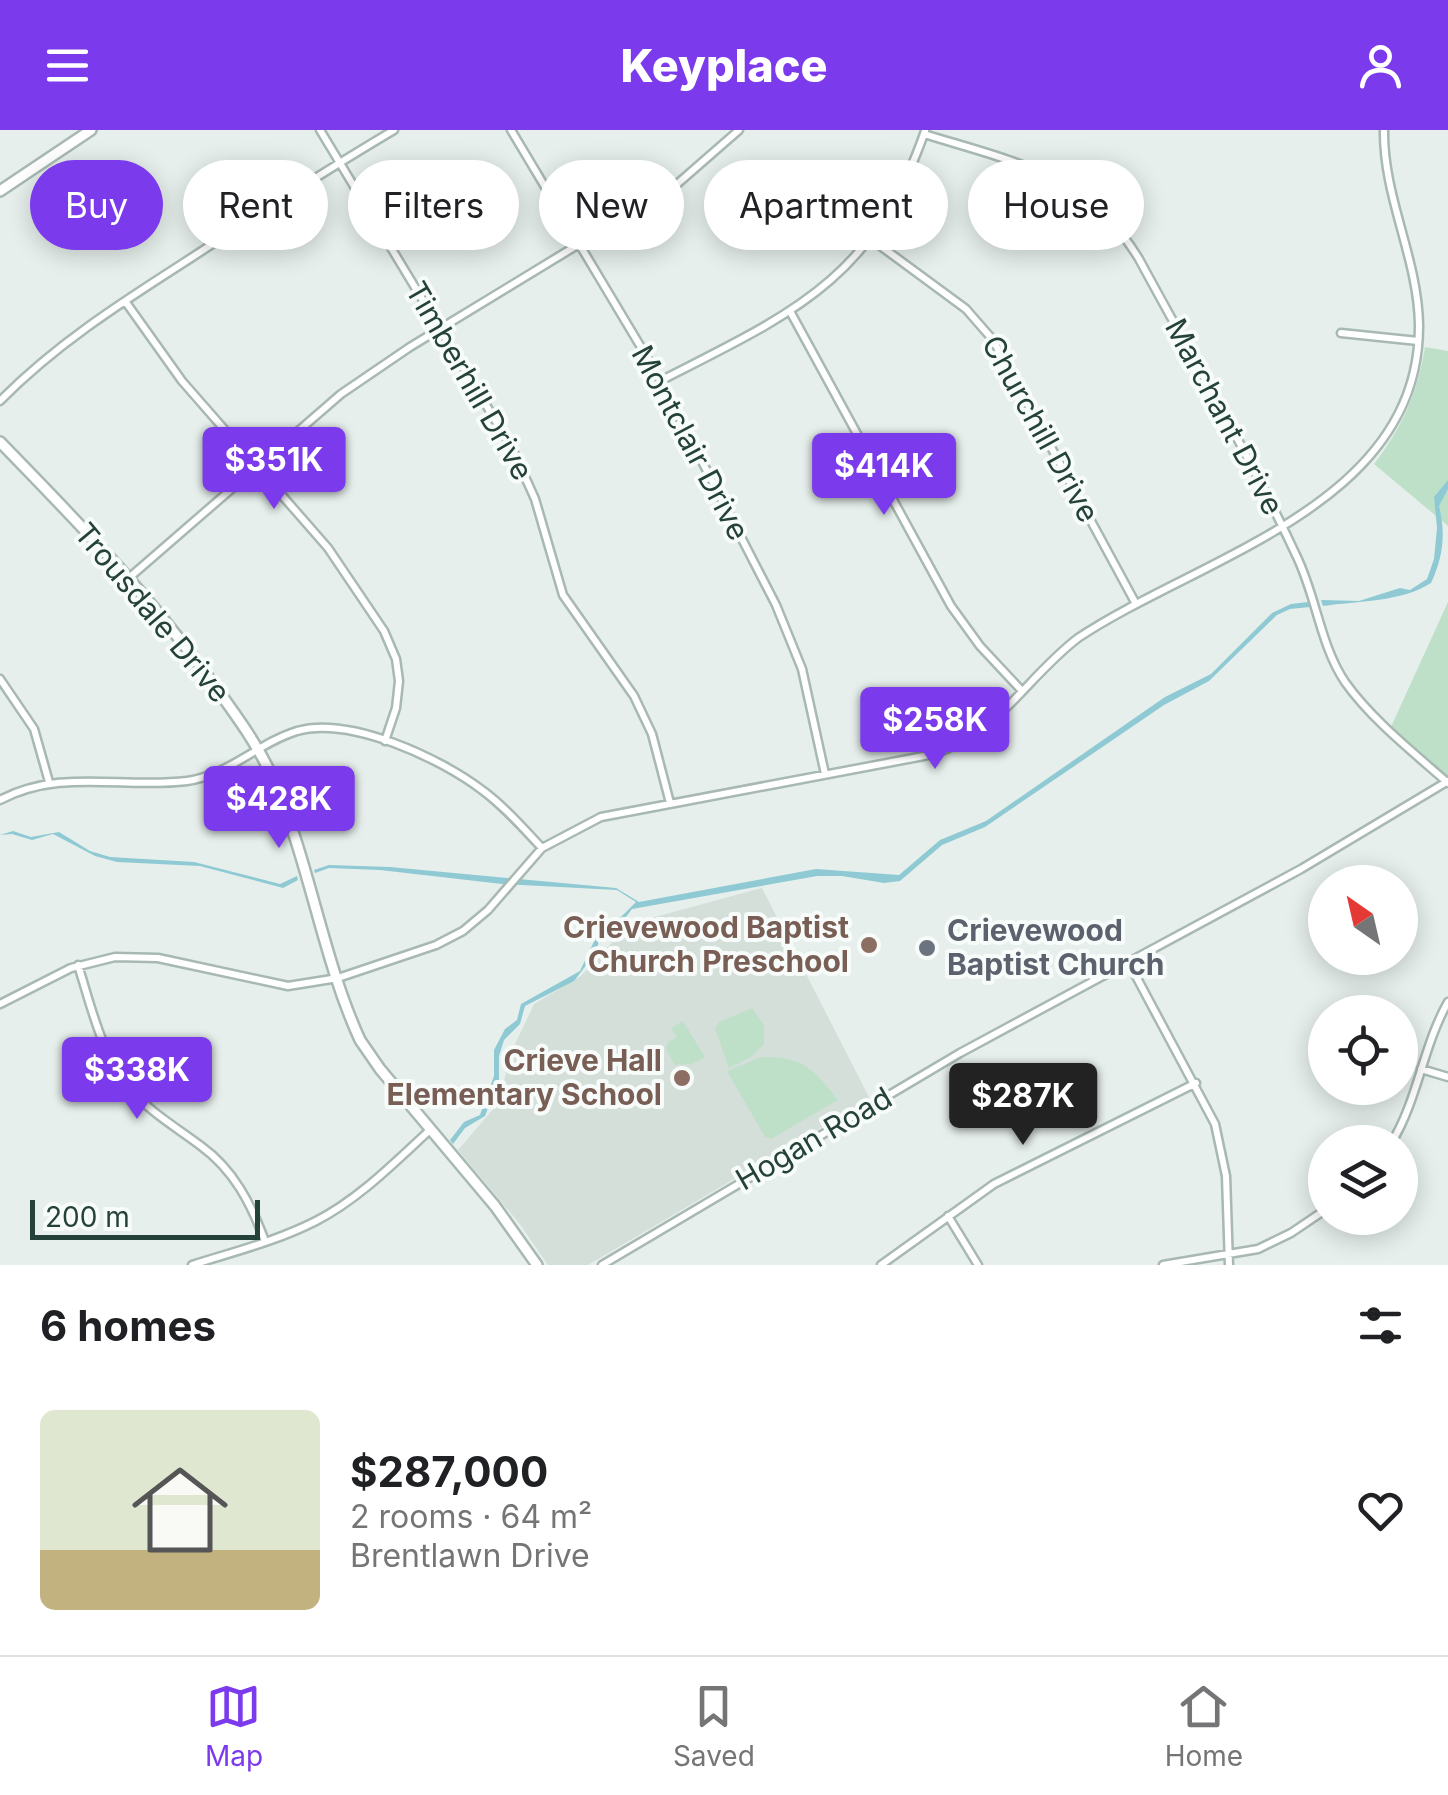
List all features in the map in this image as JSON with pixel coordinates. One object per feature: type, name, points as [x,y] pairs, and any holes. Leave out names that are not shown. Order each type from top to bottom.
[{"type":"street","points":[[0,191],[91,130]]},
{"type":"street","name":"Timberhill Drive","points":[[320,130],[520,466],[535,498],[564,598],[614,665],[644,716],[670,803]]},
{"type":"street","points":[[0,401],[48,356],[126,301],[394,130]]},
{"type":"street","name":"Montclair Drive","points":[[511,130],[539,177]]},
{"type":"street","points":[[684,179],[739,130]]},
{"type":"street","points":[[0,1004],[78,965],[115,957],[144,957],[288,986],[338,978],[452,937],[482,916],[542,848],[601,817],[933,754],[961,745],[990,724],[1074,641],[1282,526],[1341,486],[1384,436],[1406,392],[1418,341],[1416,294],[1390,191],[1384,130]]},
{"type":"street","points":[[913,160],[924,132]]},
{"type":"street","name":"Marchant Drive","points":[[924,132],[1050,175],[1080,193],[1112,222],[1139,259],[1282,526],[1306,576],[1342,677],[1368,709],[1448,782]]},
{"type":"street","points":[[130,577],[352,386],[569,250]]},
{"type":"street","name":"Montclair Drive","points":[[583,250],[660,381],[793,643],[825,774]]},
{"type":"street","points":[[660,381],[791,313],[834,278],[860,250]]},
{"type":"street","name":"Churchill Drive","points":[[888,250],[940,288],[983,327],[1013,372],[1136,604]]},
{"type":"street","points":[[126,301],[182,382],[328,548],[390,644],[399,687],[385,741]]},
{"type":"street","points":[[791,313],[952,606],[980,646],[1022,691]]},
{"type":"street","points":[[1341,334],[1418,341]]},
{"type":"street","name":"Trousdale Drive","points":[[0,442],[130,577],[177,634],[258,750],[287,813],[338,978],[366,1050],[495,1206],[538,1265]]},
{"type":"street","points":[[0,679],[34,728],[49,782]]},
{"type":"street","points":[[0,800],[49,782],[193,780],[217,774],[292,733],[323,727],[385,741],[476,786],[542,848]]},
{"type":"street","name":"Hogan Road","points":[[602,1265],[960,1053],[1130,965],[1448,782]]},
{"type":"street","points":[[78,965],[104,1045],[124,1081],[148,1107],[224,1166],[242,1189],[265,1242]]},
{"type":"street","points":[[1130,965],[1212,1116],[1223,1152],[1229,1265]]},
{"type":"street","points":[[1401,1125],[1433,1031],[1448,1002]]},
{"type":"street","points":[[1421,1069],[1448,1077]]},
{"type":"street","points":[[881,1265],[1008,1176],[1196,1083]]},
{"type":"street","points":[[192,1265],[308,1225],[342,1205],[431,1130]]},
{"type":"street","points":[[948,1216],[978,1265]]},
{"type":"street","points":[[1163,1265],[1229,1255],[1277,1241],[1308,1221]]},
{"type":"shaded area","name":"Crieve Hall Elementary School","points":[[762,888],[870,1099],[588,1265],[548,1265],[519,1223],[458,1150],[500,1101],[509,1057],[534,1004],[581,976],[629,924]]},
{"type":"green space","points":[[1425,347],[1448,351],[1448,526],[1374,464],[1407,408]]},
{"type":"green space","points":[[1448,602],[1448,783],[1390,729]]},
{"type":"green space","points":[[752,1008],[764,1025],[764,1044],[751,1057],[729,1068],[715,1029],[719,1022]]},
{"type":"green space","points":[[683,1021],[705,1057],[692,1064],[675,1065],[666,1049],[668,1042],[677,1037],[671,1028]]},
{"type":"green space","points":[[761,1057],[788,1059],[806,1066],[838,1100],[771,1139],[765,1137],[727,1071]]},
{"type":"water","points":[[1448,480],[1439,506],[1441,555],[1431,583],[1393,597],[1323,606],[1321,600],[1359,601],[1400,588],[1410,590],[1427,579],[1434,559],[1437,528],[1434,497]]},
{"type":"water","points":[[1308,602],[1310,607],[1277,615],[1209,681],[1164,705],[985,827],[942,845],[900,881],[817,876],[632,909],[622,922],[599,937],[597,951],[574,981],[525,1006],[520,1024],[504,1040],[499,1080],[485,1116],[465,1128],[453,1144],[450,1140],[464,1122],[480,1115],[494,1076],[494,1050],[505,1029],[517,1020],[521,1004],[580,971],[599,931],[618,920],[636,902],[617,890],[502,884],[380,870],[314,870],[329,865],[390,867],[616,888],[639,902],[816,869],[899,875],[940,840],[986,821],[1165,697],[1211,674],[1272,613],[1291,604]]},
{"type":"water","points":[[13,831],[31,837],[59,832],[90,851],[110,857],[194,862],[280,884],[297,876],[298,880],[283,888],[200,866],[117,862],[95,856],[53,834],[32,840],[0,835]]},
{"type":"place","name":"Crievewood Baptist Church Preschool","points":[[869,945]]},
{"type":"place","name":"Crievewood Baptist Church","points":[[927,948]]},
{"type":"place","name":"Crieve Hall Elementary School","points":[[682,1078]]}]
